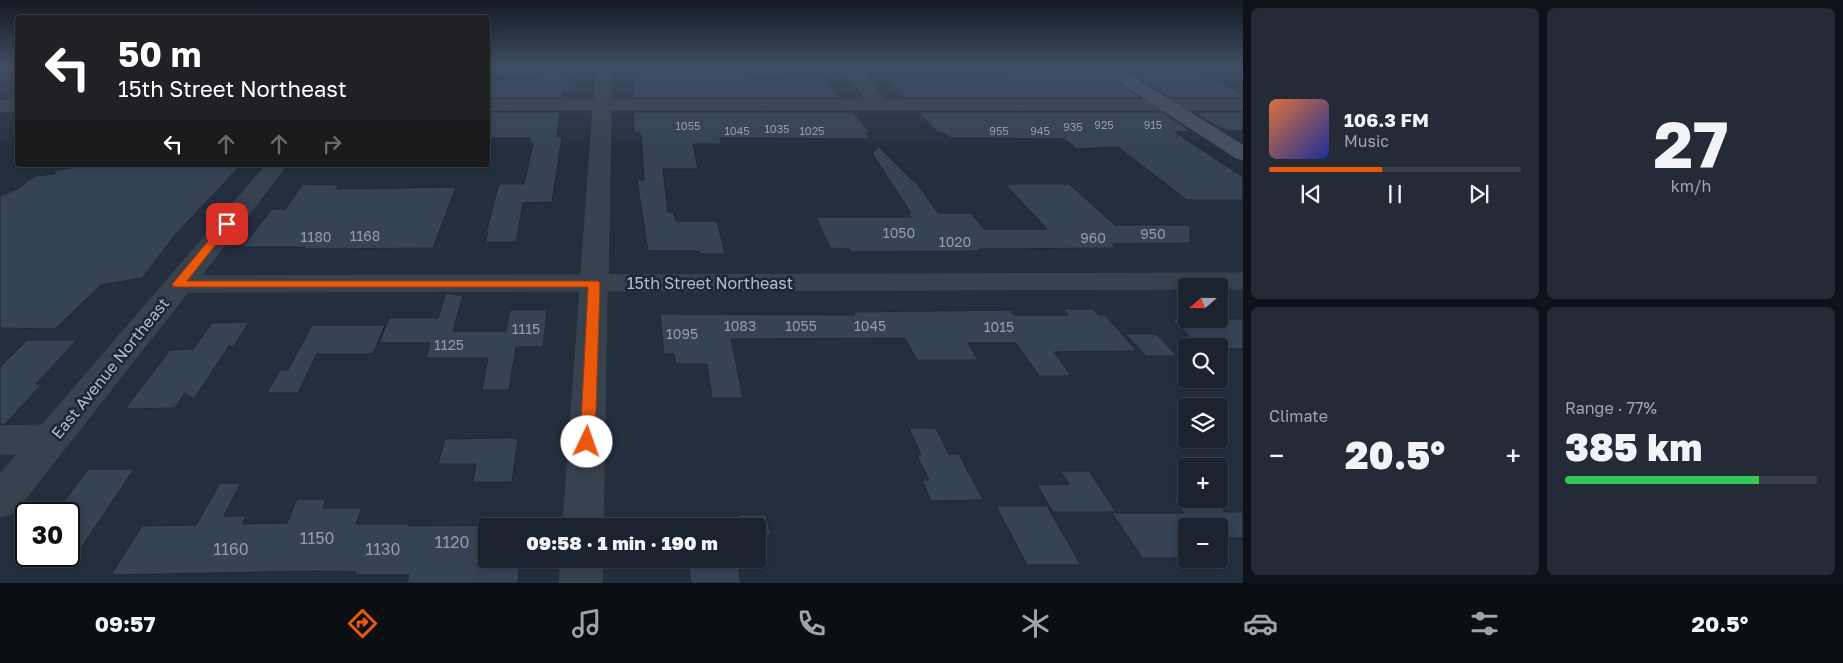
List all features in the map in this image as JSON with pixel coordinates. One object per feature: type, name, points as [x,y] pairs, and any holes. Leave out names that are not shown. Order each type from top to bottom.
[{"type":"street","points":[[583,518],[603,93]]},
{"type":"street","points":[[870,93],[879,105]]},
{"type":"street","points":[[1145,93],[1243,154]]},
{"type":"street","points":[[490,105],[1243,105]]},
{"type":"street","points":[[0,106],[15,106]]},
{"type":"street","name":"East Avenue Northeast","points":[[0,501],[275,167]]},
{"type":"street","name":"15th Street Northeast","points":[[178,284],[1243,282]]},
{"type":"street","points":[[0,440],[51,439]]},
{"type":"street","points":[[581,583],[582,568]]},
{"type":"building","points":[[490,93],[563,93],[562,98],[490,98]]},
{"type":"building","points":[[632,93],[836,93],[840,98],[632,98]]},
{"type":"building","points":[[901,93],[1134,93],[1141,98],[906,98]]},
{"type":"building","points":[[1163,93],[1243,94],[1243,98],[1171,98]]},
{"type":"building","points":[[490,112],[560,112],[557,137],[562,137],[552,202],[523,203],[516,242],[485,242],[499,184],[524,184],[533,143],[529,143],[530,138],[490,138]]},
{"type":"building","points":[[633,112],[852,112],[871,133],[866,133],[871,139],[720,138],[722,144],[693,144],[698,169],[663,169],[668,212],[673,212],[676,221],[717,221],[725,254],[700,254],[699,251],[648,251],[637,180],[644,180],[641,135],[634,133]]},
{"type":"building","points":[[918,112],[1162,112],[1192,132],[1175,132],[1243,177],[1243,200],[1187,200],[1118,147],[1077,149],[1064,139],[951,138],[943,133],[938,133]]},
{"type":"building","points":[[1193,112],[1243,112],[1243,131],[1225,131]]},
{"type":"building","points":[[879,147],[915,181],[938,213],[971,213],[984,229],[1047,229],[1005,184],[1069,184],[1115,225],[1190,225],[1190,243],[1112,244],[1116,248],[979,249],[980,251],[851,252],[850,249],[830,248],[816,217],[911,217],[909,213],[911,213],[872,153]]},
{"type":"building","points":[[239,167],[176,234],[142,278],[101,285],[55,329],[0,328],[0,196],[17,189],[35,176],[54,174],[57,170],[70,168]]},
{"type":"building","points":[[303,184],[339,185],[336,189],[456,187],[433,248],[304,249],[305,247],[242,247],[272,209],[285,209]]},
{"type":"building","points":[[446,293],[463,296],[453,331],[506,331],[510,310],[547,310],[543,347],[516,347],[509,390],[482,390],[488,358],[426,358],[430,343],[379,343],[389,318],[438,318]]},
{"type":"building","points":[[1063,309],[1092,309],[1098,315],[1105,315],[1137,351],[1054,352],[1071,376],[1039,376],[1016,343],[968,343],[978,360],[917,360],[905,338],[731,339],[743,398],[712,398],[707,364],[676,364],[674,354],[664,354],[660,314],[855,315],[854,312],[1010,310],[1014,315],[1068,315]]},
{"type":"building","points":[[1172,319],[1178,319],[1178,325]]},
{"type":"building","points":[[1228,319],[1243,319],[1243,349],[1228,349],[1228,338],[1191,338],[1181,328],[1228,328]]},
{"type":"building","points":[[249,322],[234,346],[229,346],[194,399],[185,393],[175,408],[125,409],[170,350],[193,349],[212,323]]},
{"type":"building","points":[[312,325],[385,325],[373,354],[317,354],[298,393],[267,393],[280,370],[288,370]]},
{"type":"building","points":[[1125,334],[1156,334],[1177,356],[1146,356]]},
{"type":"building","points":[[27,340],[77,340],[36,384],[42,384],[5,424],[0,424],[0,367]]},
{"type":"building","points":[[909,428],[936,428],[949,454],[959,454],[983,500],[931,501],[922,480],[929,480],[917,455],[921,455]]},
{"type":"building","points":[[518,438],[512,482],[473,482],[476,464],[438,464],[445,439]]},
{"type":"building","points":[[88,469],[134,469],[80,550],[80,502],[64,502]]},
{"type":"building","points":[[1060,471],[1089,471],[1116,512],[1053,512],[1037,485],[1069,484]]},
{"type":"building","points":[[220,483],[241,483],[224,516],[246,516],[242,524],[287,523],[297,499],[326,499],[323,508],[362,508],[356,524],[478,525],[478,568],[519,568],[518,583],[407,583],[409,575],[355,575],[356,572],[318,571],[111,575],[142,526],[196,525]]},
{"type":"building","points":[[1173,499],[1178,499],[1178,505]]},
{"type":"building","points":[[996,506],[1047,506],[1081,565],[1027,565]]},
{"type":"building","points":[[1180,508],[1221,508],[1224,512],[1243,512],[1243,538],[1228,538],[1228,518],[1178,518],[1178,558],[1142,558],[1112,513],[1184,513]]},
{"type":"building","points":[[738,515],[766,515],[771,535],[766,535],[766,518],[739,518]]},
{"type":"building","points":[[689,568],[738,568],[741,583],[691,583]]},
{"type":"route","points":[[227,224],[178,284],[594,283],[587,442]]}]
